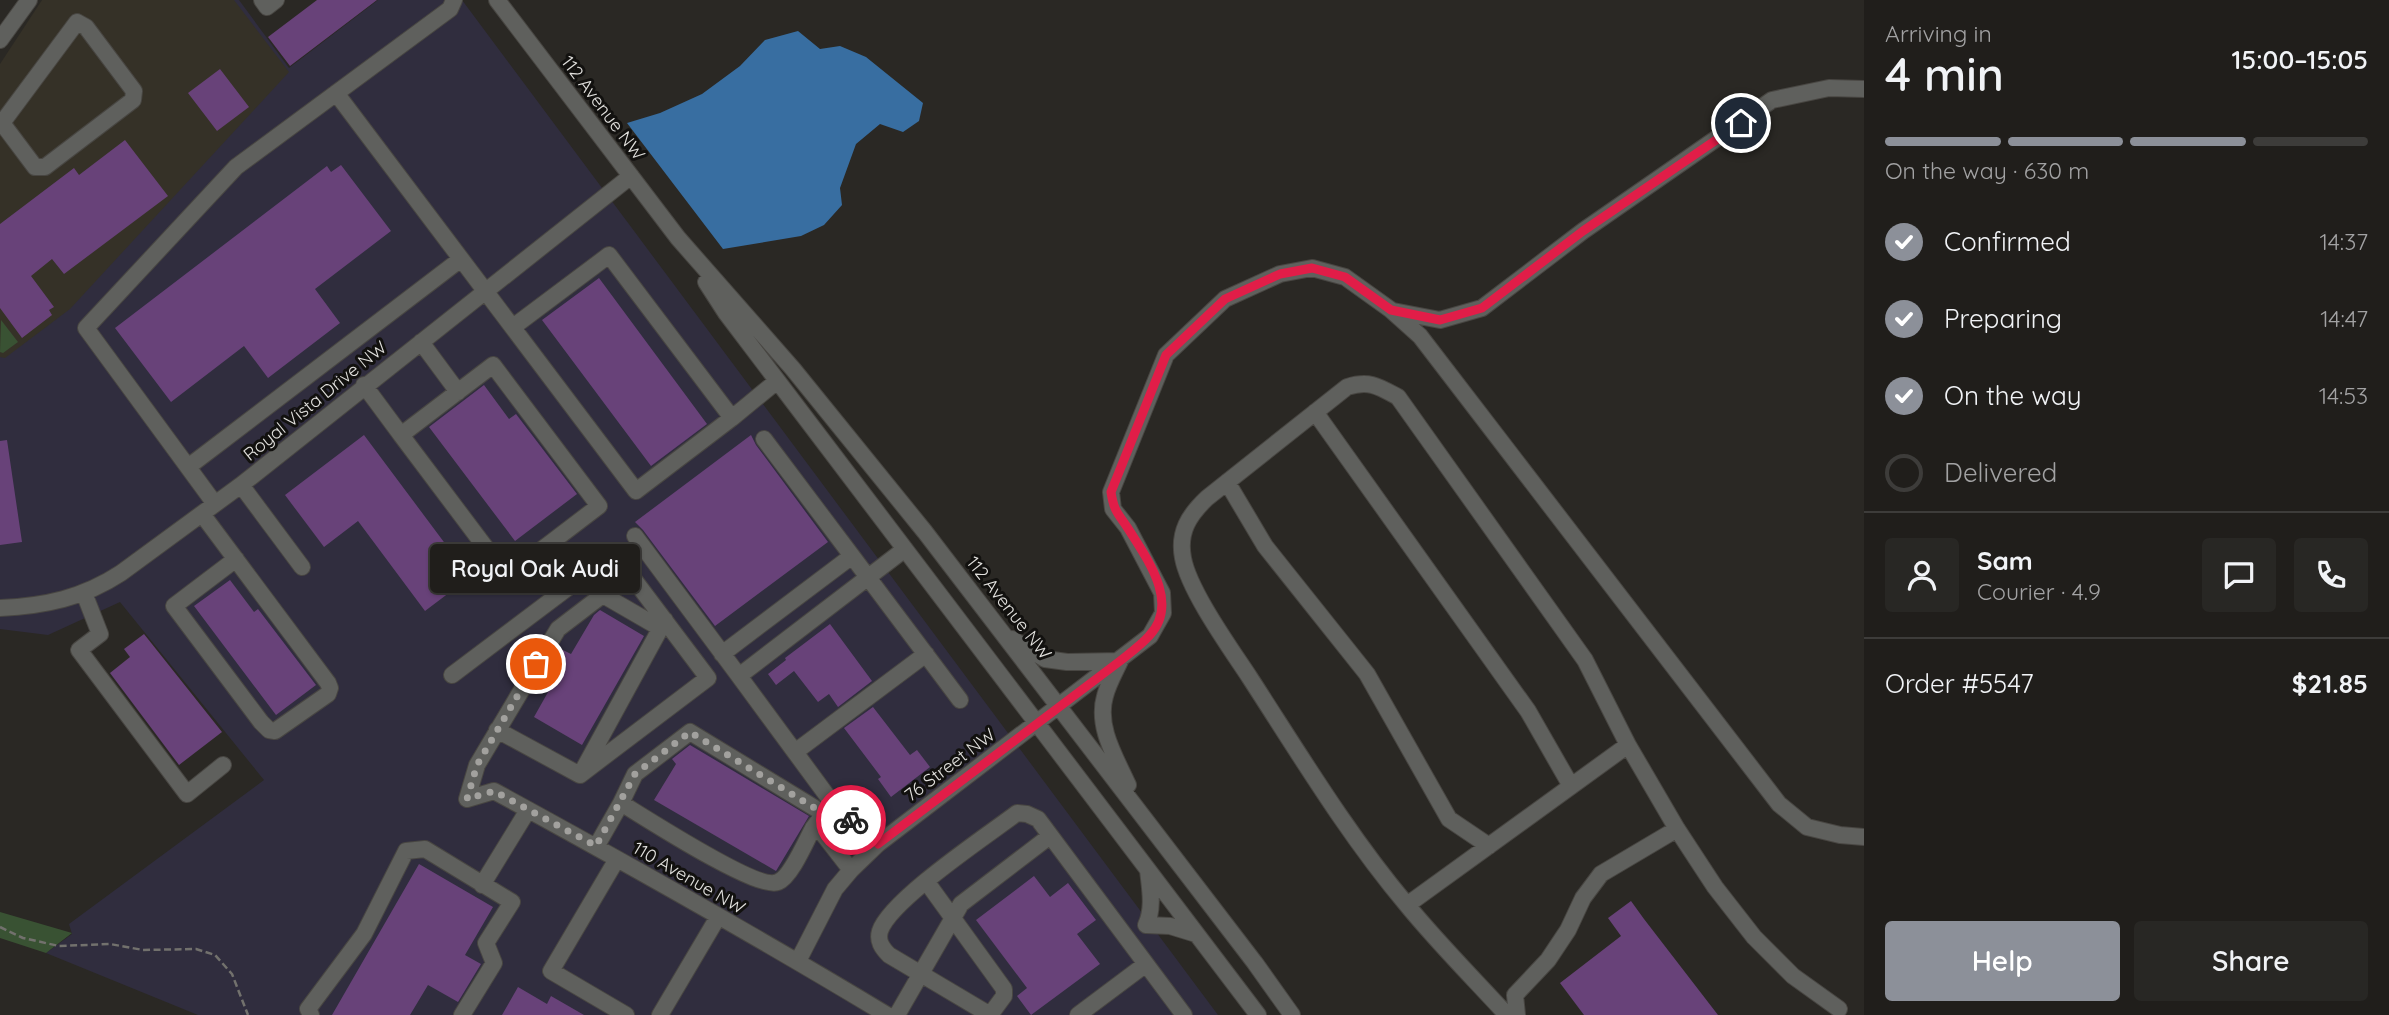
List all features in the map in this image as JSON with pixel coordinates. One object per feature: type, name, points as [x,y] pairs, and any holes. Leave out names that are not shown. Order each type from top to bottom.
[{"type":"street","points":[[0,40],[29,0]]},
{"type":"street","points":[[262,0],[267,7],[276,0]]},
{"type":"street","points":[[236,559],[174,607],[261,722],[275,732],[328,694],[330,688],[236,559],[188,467],[86,328],[236,167],[450,9],[454,0]]},
{"type":"street","name":"112 Avenue NW","points":[[497,0],[678,238],[793,369],[1007,636],[1292,1015]]},
{"type":"street","points":[[76,22],[86,27],[134,91],[133,100],[45,167],[35,167],[1,123],[76,22]]},
{"type":"street","points":[[1391,310],[1440,320],[1482,308],[1583,231],[1772,100],[1829,88],[1864,89]]},
{"type":"street","points":[[336,93],[636,491],[777,381]]},
{"type":"street","name":"Royal Vista Drive NW","points":[[0,608],[56,602],[102,585],[121,573],[241,485],[631,177]]},
{"type":"street","name":"112 Avenue NW","points":[[678,238],[726,313],[1258,1015]]},
{"type":"street","points":[[513,327],[609,255],[732,418]]},
{"type":"street","points":[[188,467],[461,259]]},
{"type":"street","name":"76 Street NW","points":[[798,961],[835,889],[878,844],[1150,636],[1163,613],[1162,593],[1128,528],[1113,509],[1111,492],[1166,355],[1225,299],[1280,274],[1312,268],[1345,277],[1391,310],[1420,336],[1779,804],[1807,827],[1840,835],[1864,837]]},
{"type":"street","points":[[421,342],[458,391]]},
{"type":"street","points":[[364,386],[507,576],[599,506],[493,365],[401,435]]},
{"type":"street","points":[[1507,1015],[1407,905],[1342,819],[1236,657],[1191,583],[1182,557],[1183,532],[1191,513],[1347,387],[1363,382],[1380,387],[1398,397],[1585,660],[1628,745],[1677,830],[1715,887],[1754,937],[1793,976],[1839,1009]]},
{"type":"street","points":[[1315,412],[1528,711],[1571,786]]},
{"type":"street","points":[[764,439],[960,700]]},
{"type":"street","points":[[1227,482],[1265,546],[1367,674],[1449,819],[1489,846]]},
{"type":"street","points":[[241,485],[302,567]]},
{"type":"street","points":[[635,536],[795,752],[827,807]]},
{"type":"street","points":[[739,676],[905,549]]},
{"type":"street","points":[[452,675],[614,553],[662,624],[708,678],[580,775]]},
{"type":"street","points":[[723,654],[852,556]]},
{"type":"street","points":[[580,775],[497,730],[558,629],[630,575]]},
{"type":"street","points":[[84,593],[100,634],[79,650],[187,794],[223,765]]},
{"type":"street","points":[[603,595],[662,624]]},
{"type":"street","points":[[792,602],[808,623]]},
{"type":"street","points":[[580,775],[662,624]]},
{"type":"street","points":[[1007,636],[1045,659],[1067,663],[1120,661],[1104,696],[1101,720],[1141,814]]},
{"type":"street","points":[[795,752],[926,654]]},
{"type":"street","name":"110 Avenue NW","points":[[497,730],[477,765],[467,799],[494,791],[798,961],[887,1015]]},
{"type":"street","points":[[596,846],[635,774],[690,732],[827,807],[878,844]]},
{"type":"street","points":[[1407,905],[1628,745]]},
{"type":"street","points":[[621,803],[743,875],[774,884],[788,873],[827,807]]},
{"type":"street","points":[[482,885],[528,810]]},
{"type":"street","points":[[926,881],[1004,989],[1004,996],[990,1015],[889,955],[883,950],[878,939],[880,929],[887,918],[926,881],[1017,813],[1038,819],[1184,1015]]},
{"type":"street","points":[[813,828],[823,834],[851,870]]},
{"type":"street","points":[[1517,1015],[1516,995],[1548,960],[1568,930],[1583,898],[1601,874],[1677,830]]},
{"type":"street","points":[[897,1015],[961,904],[1050,836]]},
{"type":"street","points":[[311,1015],[308,1009],[364,934],[406,852],[425,849],[512,902],[486,943],[494,963],[462,1015]]},
{"type":"street","points":[[617,859],[551,971],[626,1015]]},
{"type":"street","points":[[1127,939],[1146,925],[1150,916],[1148,868]]},
{"type":"street","points":[[660,1015],[718,917]]},
{"type":"street","points":[[1146,925],[1170,926],[1196,934]]},
{"type":"street","points":[[1078,1015],[1146,964]]},
{"type":"path","points":[[0,927],[23,938],[60,946],[110,944],[143,950],[196,950],[215,955],[232,974],[248,1015]]},
{"type":"shaded area","points":[[42,0],[234,0],[289,72],[70,309],[5,358],[0,357],[0,64]]},
{"type":"shaded area","points":[[48,0],[239,0],[289,68],[378,0],[462,0],[1218,1015],[198,1015],[46,953],[72,934],[69,924],[264,780],[120,602],[48,635],[0,629],[0,76]]},
{"type":"green space","points":[[1,320],[18,342],[3,353],[0,352]]},
{"type":"green space","points":[[0,912],[72,933],[46,953],[0,938]]},
{"type":"water","points":[[798,31],[820,49],[840,46],[866,57],[923,103],[919,121],[903,132],[880,124],[856,144],[840,188],[842,205],[824,225],[801,236],[723,249],[627,123],[660,113],[702,94],[740,66],[765,40]]},
{"type":"building","points":[[317,0],[377,0],[290,66],[268,37]]},
{"type":"building","points":[[220,69],[249,107],[217,131],[188,93]]},
{"type":"building","points":[[125,140],[168,196],[64,274],[52,259],[31,276],[54,307],[49,310],[52,315],[22,338],[0,308],[0,224],[74,168],[79,175]]},
{"type":"building","points":[[341,165],[391,231],[315,289],[340,323],[268,378],[244,346],[171,402],[115,328],[327,166],[331,172]]},
{"type":"building","points":[[599,278],[707,424],[651,466],[542,320]]},
{"type":"building","points":[[484,385],[509,419],[516,414],[577,494],[515,541],[429,427]]},
{"type":"building","points":[[364,435],[470,577],[425,611],[358,521],[324,547],[285,495]]},
{"type":"building","points":[[751,435],[828,542],[715,626],[635,522]]},
{"type":"building","points":[[7,440],[22,542],[0,545],[0,441]]},
{"type":"building","points":[[230,580],[254,612],[258,609],[316,685],[276,715],[194,606]]},
{"type":"building","points":[[600,610],[644,636],[582,745],[534,717],[552,685],[541,678],[559,648],[571,654],[594,615]]},
{"type":"building","points":[[830,624],[872,681],[838,707],[829,694],[818,702],[794,671],[776,685],[768,674]]},
{"type":"building","points":[[144,634],[222,732],[179,765],[110,673],[130,657],[124,649]]},
{"type":"building","points":[[873,707],[910,755],[917,750],[930,767],[891,797],[878,779],[881,777],[844,728]]},
{"type":"building","points":[[690,745],[809,816],[776,871],[654,800],[676,764],[672,759]]},
{"type":"building","points":[[419,864],[493,907],[465,955],[481,964],[458,1002],[428,985],[410,1015],[332,1015]]},
{"type":"building","points":[[1034,876],[1050,897],[1068,883],[1096,920],[1077,934],[1100,964],[1031,1015],[1017,996],[1027,988],[976,920]]},
{"type":"building","points":[[1631,901],[1718,1015],[1584,1015],[1560,983],[1621,936],[1608,918]]},
{"type":"building","points":[[518,987],[547,1004],[551,996],[584,1015],[502,1015]]},
{"type":"way so far","points":[[536,664],[477,765],[467,799],[494,791],[596,846],[635,774],[690,732],[823,813],[831,801],[851,820]]},
{"type":"place","name":"Royal Oak Audi","points":[[536,664]]},
{"type":"route","points":[[851,820],[878,844],[1120,661],[1157,627],[1163,613],[1162,593],[1128,528],[1113,509],[1111,492],[1166,355],[1225,299],[1280,274],[1312,268],[1345,277],[1391,310],[1440,320],[1482,308],[1583,231],[1741,123]]}]
